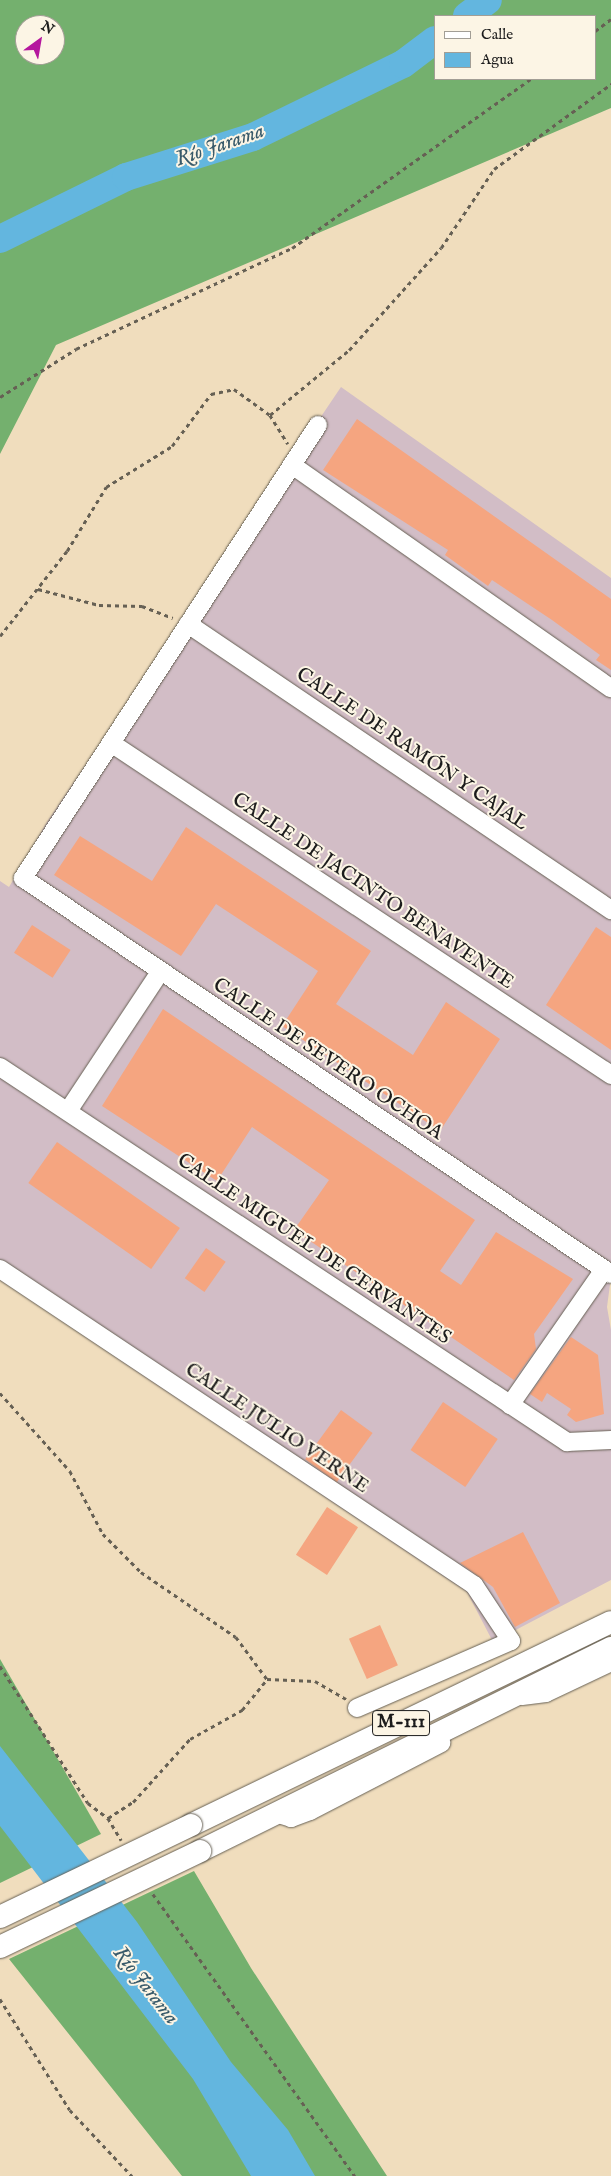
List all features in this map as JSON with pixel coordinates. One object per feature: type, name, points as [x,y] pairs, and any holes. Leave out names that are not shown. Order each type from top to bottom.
[{"type":"main road","name":"M-111","points":[[0,1917],[611,1622]]},
{"type":"main road","name":"M-111","points":[[0,1947],[200,1851],[611,1648]]},
{"type":"street","points":[[111,743],[318,425]]},
{"type":"street","points":[[294,462],[611,688]]},
{"type":"street","name":"CALLE DE RAMÓN Y CAJAL","points":[[188,624],[611,910]]},
{"type":"street","name":"CALLE DE SEVERO OCHOA","points":[[111,743],[22,878],[608,1272]]},
{"type":"street","name":"CALLE DE JACINTO BENAVENTE","points":[[111,743],[611,1075]]},
{"type":"street","points":[[68,1111],[160,972]]},
{"type":"street","name":"CALLE MIGUEL DE CERVANTES","points":[[0,1067],[567,1442],[611,1440]]},
{"type":"street","name":"CALLE JULIO VERNE","points":[[0,1269],[474,1585],[511,1641],[357,1708]]},
{"type":"street","points":[[510,1406],[608,1272]]},
{"type":"street","points":[[512,1697],[546,1693],[611,1662]]},
{"type":"path","points":[[596,31],[611,20]]},
{"type":"path","points":[[0,396],[76,349],[292,248],[530,80]]},
{"type":"path","points":[[270,415],[356,343],[441,248],[494,169],[611,84]]},
{"type":"path","points":[[0,636],[38,589],[106,487],[172,446],[211,394],[234,389],[270,415],[294,462]]},
{"type":"path","points":[[38,589],[99,605],[142,606],[188,624]]},
{"type":"path","points":[[0,1393],[70,1472],[103,1534],[141,1572],[236,1637],[267,1678],[315,1681],[357,1708]]},
{"type":"path","points":[[0,1666],[88,1803],[108,1818],[123,1843]]},
{"type":"path","points":[[108,1818],[133,1802],[190,1739],[242,1710],[267,1678]]},
{"type":"path","points":[[147,1884],[355,2176]]},
{"type":"path","points":[[0,1999],[70,2110],[132,2176]]},
{"type":"shaded area","points":[[341,387],[611,578],[611,1277],[607,1307],[611,1330],[611,1580],[493,1642],[467,1592],[0,1280],[0,881],[9,887],[47,822]]},
{"type":"green space","points":[[0,0],[611,0],[611,108],[56,345],[0,454]]},
{"type":"green space","points":[[0,1659],[101,1834],[0,1883]]},
{"type":"green space","points":[[194,1871],[251,1968],[387,2176],[182,2176],[9,1959]]},
{"type":"water","points":[[0,1746],[137,1922],[231,2062],[288,2130],[315,2176],[251,2176],[193,2079],[0,1826]]},
{"type":"building","points":[[357,419],[611,599],[611,670],[596,660],[600,655],[552,620],[492,580],[488,586],[445,555],[448,550],[323,470]]},
{"type":"building","points":[[186,827],[371,951],[336,1004],[413,1055],[446,1002],[500,1039],[440,1131],[282,1026],[318,971],[216,904],[181,956],[54,875],[80,836],[152,881]]},
{"type":"building","points":[[32,925],[71,950],[53,978],[14,953]]},
{"type":"building","points":[[596,927],[611,937],[611,1050],[546,1005]]},
{"type":"building","points":[[163,1009],[475,1220],[440,1271],[461,1285],[496,1232],[573,1279],[534,1334],[536,1349],[514,1380],[294,1230],[329,1180],[252,1127],[217,1181],[102,1106]]},
{"type":"building","points":[[57,1142],[180,1228],[151,1269],[28,1183]]},
{"type":"building","points":[[206,1248],[226,1262],[204,1292],[185,1278]]},
{"type":"building","points":[[571,1337],[598,1355],[604,1414],[576,1422],[567,1415],[571,1409],[547,1393],[542,1402],[530,1394]]},
{"type":"building","points":[[443,1402],[498,1439],[465,1487],[411,1450]]},
{"type":"building","points":[[341,1410],[373,1433],[337,1482],[305,1459]]},
{"type":"building","points":[[327,1507],[358,1527],[327,1575],[296,1555]]},
{"type":"building","points":[[523,1532],[560,1603],[515,1627],[493,1587],[460,1563]]},
{"type":"building","points":[[380,1625],[398,1665],[367,1679],[349,1639]]},
{"type":"waterway","name":"Río Jarama","points":[[468,15],[488,0]]},
{"type":"waterway","name":"Río Jarama","points":[[0,239],[126,177],[253,137],[403,64],[434,41]]}]
